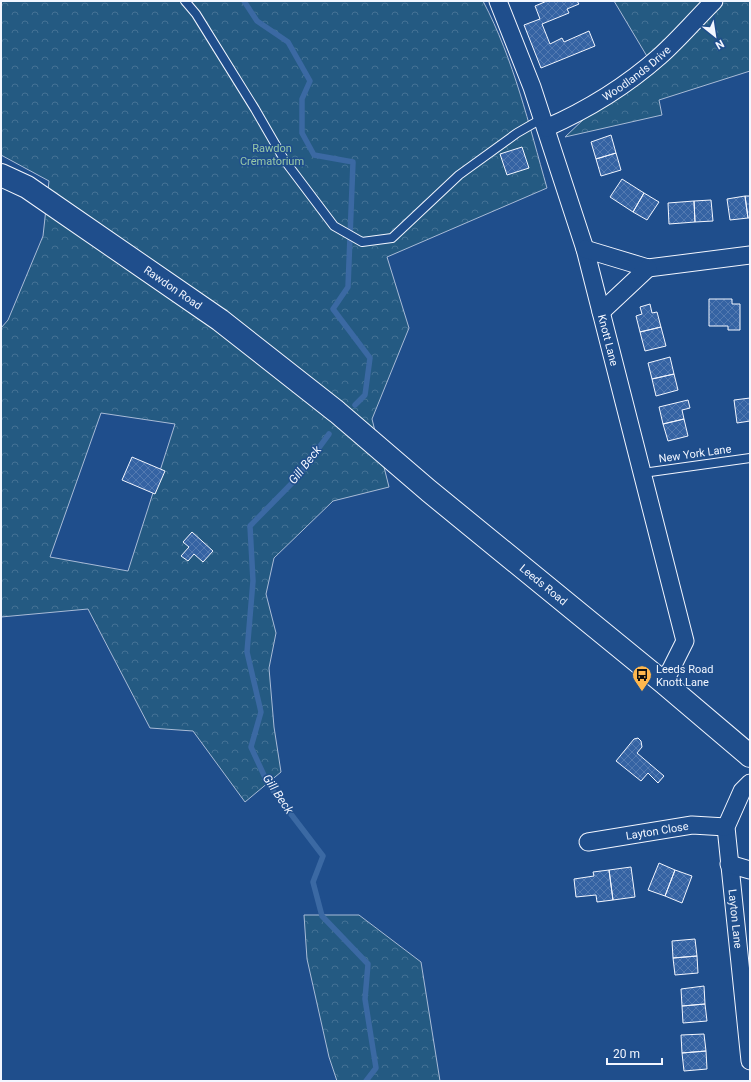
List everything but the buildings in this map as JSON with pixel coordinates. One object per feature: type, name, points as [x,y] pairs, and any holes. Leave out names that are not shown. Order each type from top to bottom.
[{"type":"main road","name":"Rawdon Road","points":[[1,175],[27,187],[220,320],[337,412]]},
{"type":"main road","name":"Leeds Road","points":[[337,412],[750,756]]},
{"type":"street","name":"Knott Lane","points":[[500,1],[544,123],[585,249],[685,641],[664,683]]},
{"type":"street","name":"Woodlands Drive","points":[[544,123],[576,115],[624,84],[659,56],[714,1]]},
{"type":"street","points":[[585,249],[648,268],[750,255]]},
{"type":"street","points":[[602,312],[648,268]]},
{"type":"street","name":"Layton Lane","points":[[750,783],[742,791],[726,827],[750,1061]]},
{"type":"street","name":"Layton Close","points":[[588,842],[692,825],[726,827]]},
{"type":"street","points":[[729,864],[750,870]]},
{"type":"lane","points":[[185,1],[196,14],[285,161],[334,226],[362,242],[392,238],[459,174],[517,133],[544,123]]},
{"type":"lane","name":"New York Lane","points":[[643,473],[750,458]]},
{"type":"green space","name":"Rawdon Crematorium","points":[[1,1],[483,1],[504,46],[520,93],[547,188],[387,257],[409,328],[372,419],[389,487],[333,501],[274,558],[266,594],[276,633],[269,668],[274,727],[281,772],[245,802],[193,731],[150,728],[88,609],[1,617],[1,328],[8,320],[43,236],[49,181],[1,155]],"holes":[[[101,413],[175,424],[128,571],[50,557]]]},
{"type":"green space","points":[[614,1],[750,1],[750,71],[659,100],[662,115],[565,137],[648,58]]},
{"type":"green space","points":[[304,915],[359,915],[421,962],[440,1081],[337,1081],[329,1057],[307,959]]},
{"type":"waterway","name":"Gill Beck","points":[[244,1],[257,21],[288,42],[310,81],[302,99],[302,133],[314,155],[353,162],[348,287],[333,309],[370,358],[365,395],[355,405]]},
{"type":"waterway","name":"Gill Beck","points":[[329,434],[296,479],[250,526],[253,581],[247,652],[261,712],[251,747],[268,784],[323,856],[313,882],[322,916],[368,964],[365,999],[376,1068],[366,1081]]},
{"type":"place","name":"Leeds Road Knott Lane","points":[[642,692]]}]
